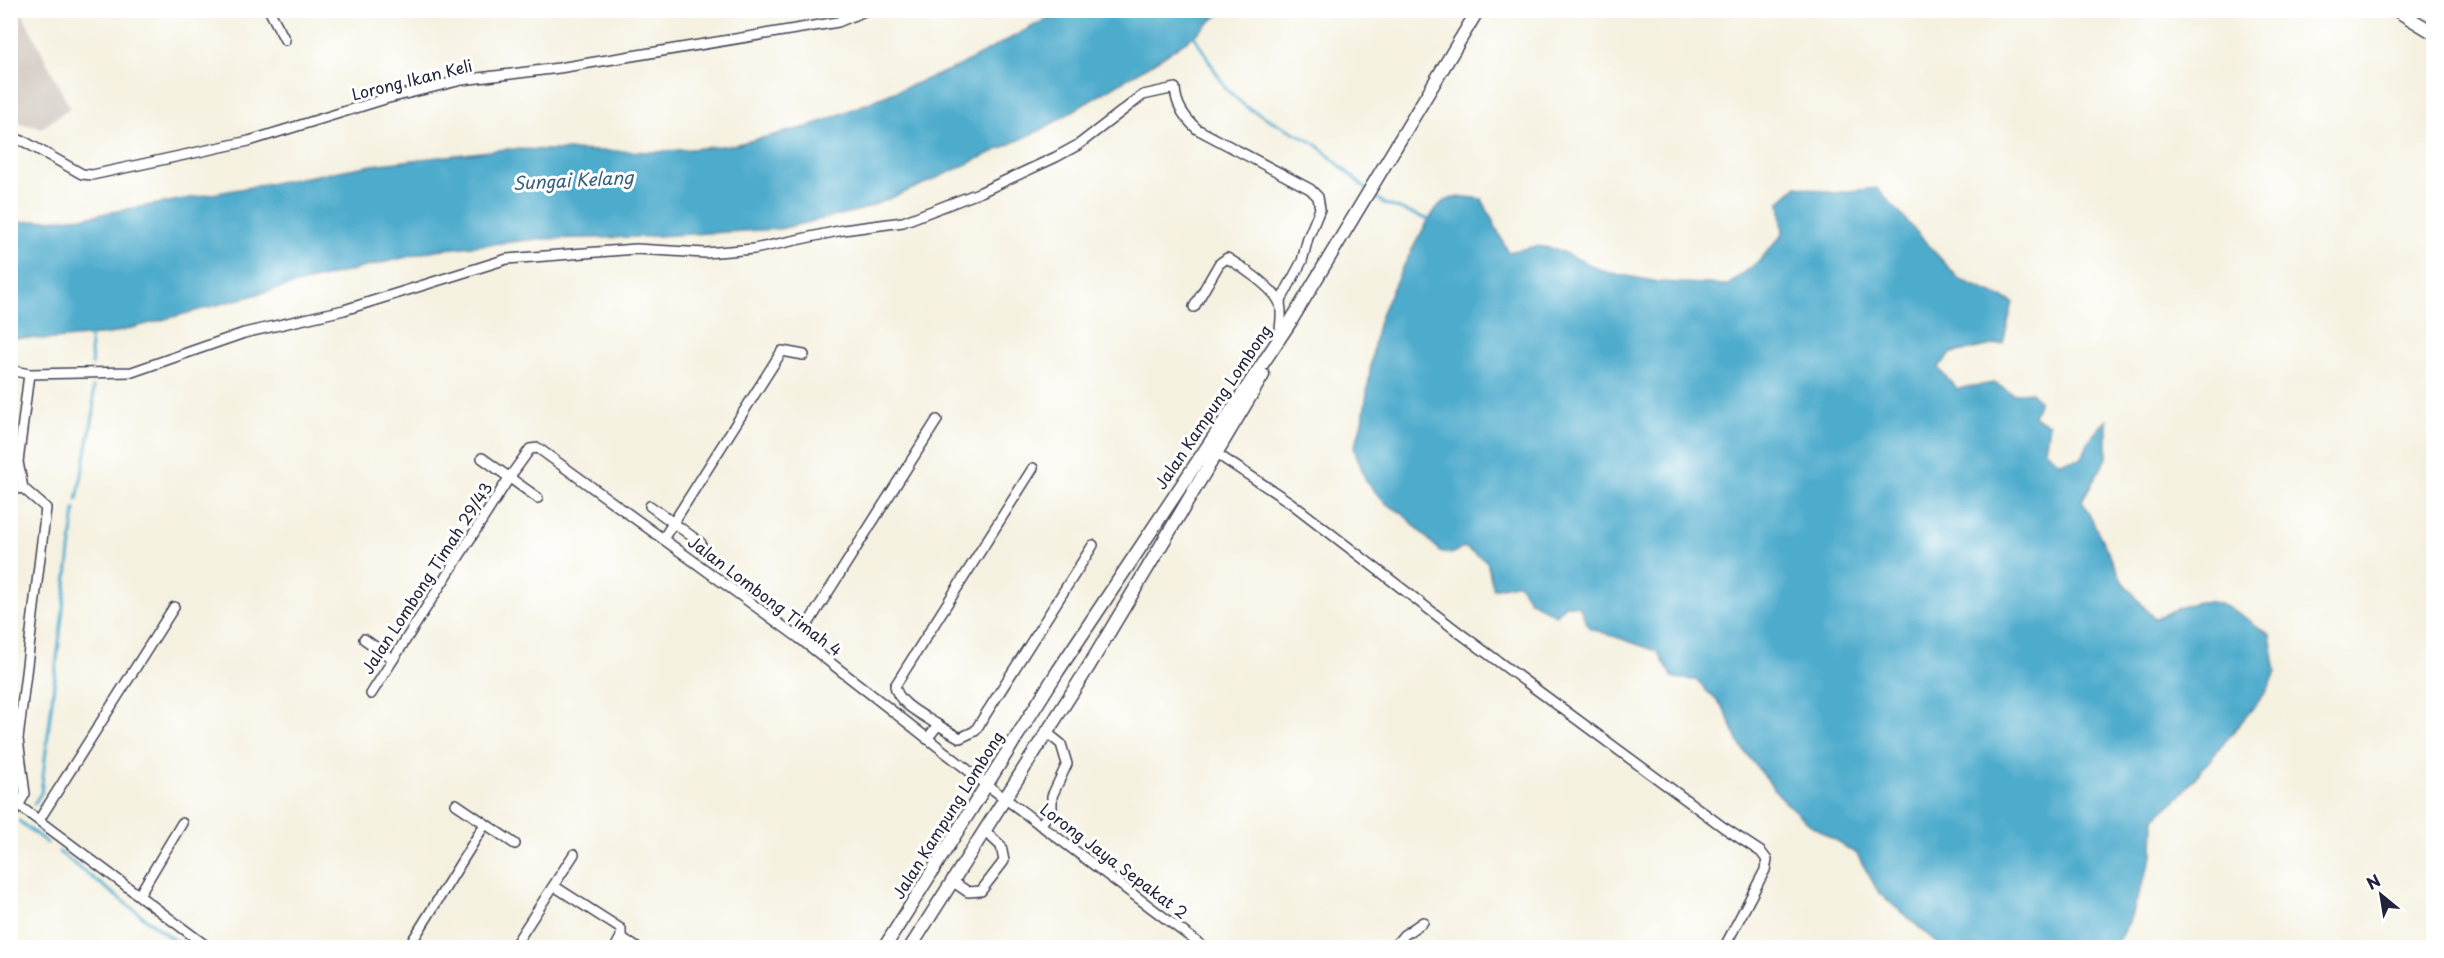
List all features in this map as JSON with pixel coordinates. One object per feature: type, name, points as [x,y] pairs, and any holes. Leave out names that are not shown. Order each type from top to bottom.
[{"type":"street","points":[[269,10],[285,40]]},
{"type":"street","name":"Lorong Ikan Keli","points":[[10,137],[25,142],[82,174],[92,175],[249,141],[385,99],[462,80],[560,68],[826,24],[867,10]]},
{"type":"street","points":[[1291,321],[1478,10]]},
{"type":"street","points":[[2396,10],[2433,33]]},
{"type":"street","points":[[10,370],[29,374],[132,372],[244,333],[344,310],[507,259],[636,249],[705,253],[754,249],[843,230],[903,222],[981,192],[1056,157],[1078,145],[1143,95],[1175,88],[1176,97],[1185,118],[1197,129],[1310,189],[1318,197],[1320,209],[1308,238],[1302,261],[1280,302],[1282,316],[1279,337]]},
{"type":"street","points":[[1194,307],[1219,264],[1227,258],[1246,269],[1280,302]]},
{"type":"street","name":"Jalan Kampung Lombong","points":[[910,948],[986,832],[1279,337],[1291,321]]},
{"type":"street","name":"Jalan Kampung Lombong","points":[[884,948],[1064,661],[1212,450],[1277,352],[1291,321]]},
{"type":"street","points":[[663,539],[782,351],[804,355]]},
{"type":"street","points":[[23,489],[18,462],[29,374]]},
{"type":"street","points":[[799,638],[937,420]]},
{"type":"street","name":"Jalan Lombong Timah 4","points":[[509,478],[530,449],[538,448],[799,638],[1005,798]]},
{"type":"street","points":[[1212,450],[1291,503],[1461,634],[1723,827],[1761,852],[1767,860],[1765,870],[1724,948]]},
{"type":"street","points":[[482,458],[538,498]]},
{"type":"street","points":[[1033,468],[896,686],[897,694],[903,701],[960,738],[975,731],[1094,545]]},
{"type":"street","name":"Jalan Lombong Timah 29/43","points":[[371,694],[509,478]]},
{"type":"street","points":[[10,489],[23,489],[46,508],[18,739],[25,794],[20,806],[10,819]]},
{"type":"street","points":[[650,506],[701,543]]},
{"type":"street","points":[[39,820],[174,607]]},
{"type":"street","points":[[364,639],[393,658]]},
{"type":"street","points":[[927,739],[938,725]]},
{"type":"street","points":[[1040,825],[1052,810],[1052,796],[1067,764],[1061,744],[1046,732]]},
{"type":"street","name":"Lorong Jaya Sepakat 2","points":[[1005,798],[1205,948]]},
{"type":"street","points":[[10,799],[209,948]]},
{"type":"street","points":[[456,804],[515,844]]},
{"type":"street","points":[[139,895],[182,823]]},
{"type":"street","points":[[408,948],[485,824]]},
{"type":"street","points":[[952,881],[968,892],[981,891],[1004,861],[1001,846],[986,832]]},
{"type":"street","points":[[513,948],[574,854]]},
{"type":"street","points":[[554,886],[621,929],[621,937],[615,948]]},
{"type":"street","points":[[1393,948],[1404,935],[1423,922]]},
{"type":"street","points":[[621,937],[637,948]]},
{"type":"shaded area","points":[[10,11],[21,11],[70,108],[42,128],[11,122]]},
{"type":"water","name":"Sungai Kelang","points":[[1061,11],[1223,11],[1194,36],[1150,65],[1041,130],[915,188],[861,210],[779,229],[640,237],[539,239],[435,250],[288,286],[110,334],[53,339],[11,338],[11,223],[85,217],[372,165],[506,149],[658,152],[733,145],[811,126],[959,66]]},
{"type":"water","points":[[1797,186],[1834,193],[1877,188],[1959,279],[2013,302],[2003,343],[1952,353],[1938,368],[1957,389],[1994,383],[2013,394],[2031,392],[2039,401],[2033,417],[2049,424],[2045,451],[2059,462],[2082,458],[2089,440],[2107,419],[2107,458],[2082,500],[2122,580],[2154,619],[2190,604],[2212,602],[2235,611],[2270,635],[2276,672],[2267,691],[2180,796],[2154,819],[2153,854],[2129,922],[2114,947],[1942,947],[1879,893],[1857,854],[1809,824],[1783,800],[1741,747],[1723,707],[1696,680],[1673,678],[1657,651],[1589,628],[1579,606],[1565,605],[1556,615],[1529,600],[1519,583],[1493,589],[1487,561],[1464,547],[1451,554],[1440,551],[1402,513],[1385,503],[1366,481],[1354,448],[1366,403],[1378,325],[1407,260],[1427,223],[1442,203],[1457,197],[1482,199],[1508,252],[1537,246],[1556,249],[1606,272],[1659,282],[1728,285],[1758,262],[1783,234],[1780,201]]},
{"type":"waterway","points":[[1193,34],[1226,89],[1246,107],[1316,144],[1367,190]]},
{"type":"waterway","points":[[1372,194],[1385,204],[1430,220]]},
{"type":"waterway","points":[[90,336],[92,365]]},
{"type":"waterway","points":[[77,500],[94,411],[93,387]]},
{"type":"waterway","points":[[34,804],[41,793],[75,509]]},
{"type":"waterway","points":[[19,821],[47,843]]},
{"type":"waterway","points":[[59,852],[184,948]]}]
